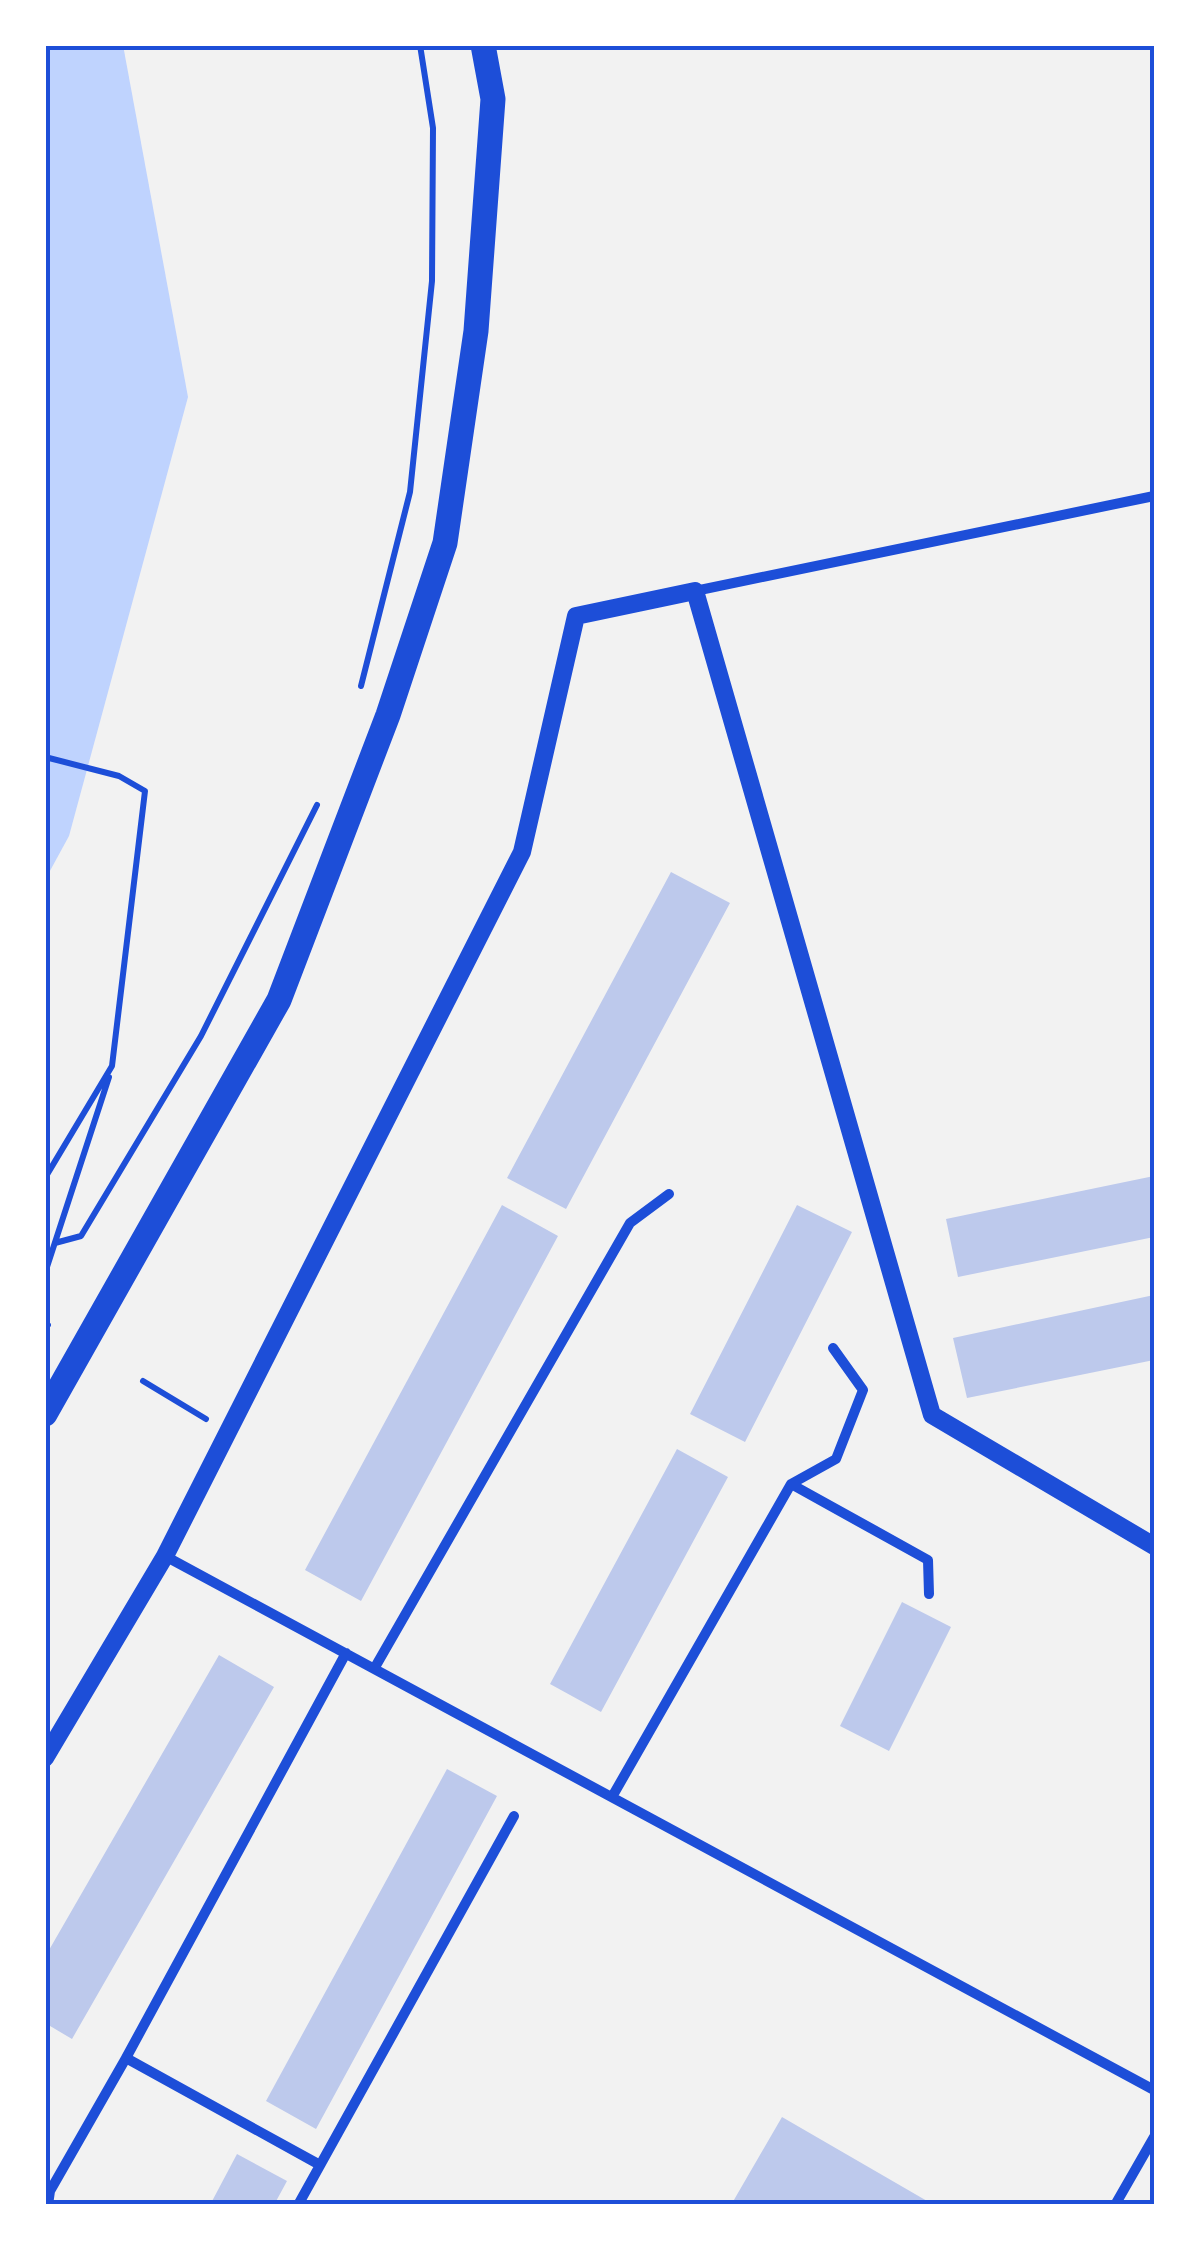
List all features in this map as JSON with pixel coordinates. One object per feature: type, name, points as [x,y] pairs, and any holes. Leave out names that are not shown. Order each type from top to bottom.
[{"type":"main road","points":[[45,1414],[278,1000],[388,714],[445,544],[476,331],[493,99],[483,45]]},
{"type":"street","points":[[45,1758],[165,1556],[522,852],[576,616],[1154,496]]},
{"type":"street","points":[[695,591],[932,1415],[1154,1546]]},
{"type":"street","points":[[374,1670],[630,1223],[669,1194]]},
{"type":"street","points":[[612,1798],[791,1484],[836,1460],[863,1390],[833,1348]]},
{"type":"street","points":[[791,1484],[928,1560],[928,1594]]},
{"type":"street","points":[[165,1556],[1154,2090]]},
{"type":"street","points":[[48,2205],[50,2191],[346,1654]]},
{"type":"street","points":[[298,2205],[514,1816]]},
{"type":"street","points":[[126,2058],[320,2166]]},
{"type":"street","points":[[1115,2205],[1154,2137]]},
{"type":"path","points":[[360,692],[410,492],[432,281],[433,128],[420,45]]},
{"type":"path","points":[[45,757],[119,776],[145,791],[112,1066],[45,1272]]},
{"type":"path","points":[[55,1243],[81,1236],[201,1036],[320,798]]},
{"type":"path","points":[[45,1178],[112,1066]]},
{"type":"path","points":[[142,1381],[228,1432]]},
{"type":"water","points":[[45,45],[123,45],[188,397],[69,836],[45,880]]},
{"type":"building","points":[[671,872],[730,903],[566,1209],[507,1178]]},
{"type":"building","points":[[1154,1176],[1154,1237],[958,1277],[946,1219]]},
{"type":"building","points":[[502,1205],[558,1236],[361,1601],[305,1570]]},
{"type":"building","points":[[797,1205],[852,1232],[745,1442],[690,1414]]},
{"type":"building","points":[[1154,1295],[1154,1360],[967,1398],[953,1338]]},
{"type":"building","points":[[677,1449],[728,1477],[601,1712],[550,1684]]},
{"type":"building","points":[[902,1602],[951,1627],[889,1751],[840,1726]]},
{"type":"building","points":[[219,1655],[274,1687],[72,2039],[45,2023],[45,1957]]},
{"type":"building","points":[[447,1769],[497,1796],[316,2129],[266,2101]]},
{"type":"building","points":[[782,2117],[934,2205],[731,2205]]},
{"type":"building","points":[[237,2154],[287,2181],[274,2205],[210,2205]]}]
